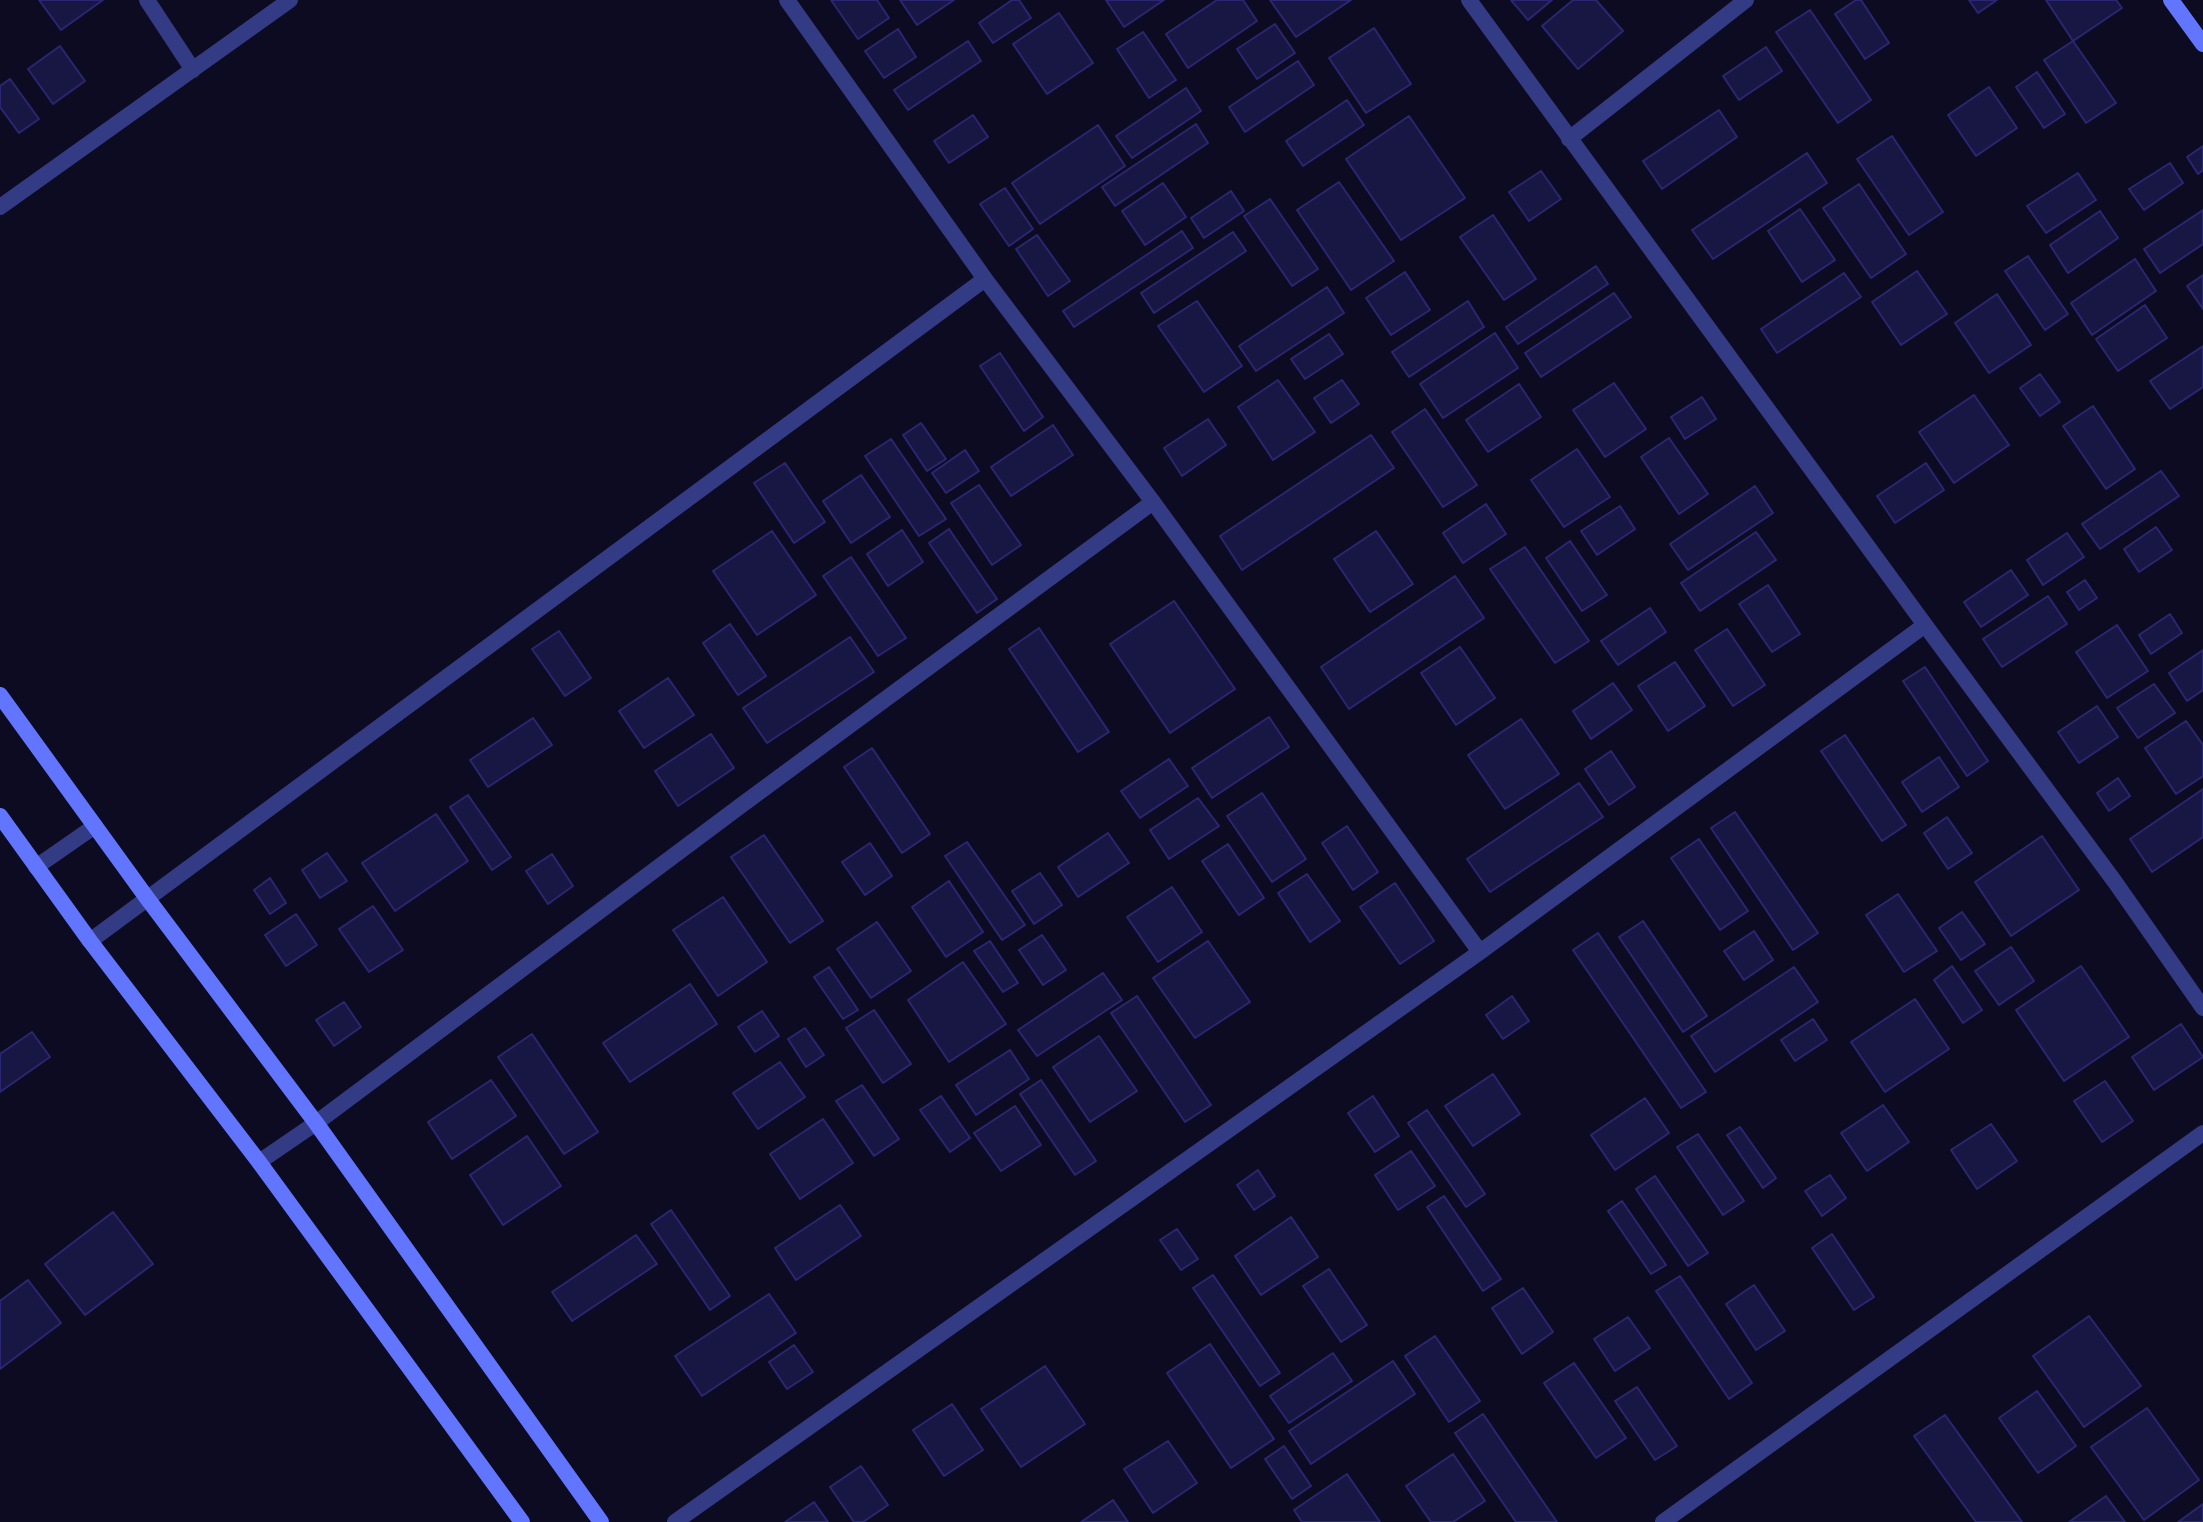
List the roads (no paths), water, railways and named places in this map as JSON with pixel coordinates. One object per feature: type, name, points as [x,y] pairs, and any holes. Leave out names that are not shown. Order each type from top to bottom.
[{"type":"main road","points":[[2171,0],[2203,44]]},
{"type":"main road","points":[[0,695],[316,1123],[601,1522]]},
{"type":"main road","points":[[0,816],[90,941],[259,1162],[522,1522]]},
{"type":"street","points":[[147,0],[193,70]]},
{"type":"street","points":[[0,207],[290,0]]},
{"type":"street","points":[[787,0],[985,279],[1153,502],[1480,952]]},
{"type":"street","points":[[1469,0],[2115,882],[2203,1008]]},
{"type":"street","points":[[1569,139],[1746,0]]},
{"type":"street","points":[[90,941],[985,279]]},
{"type":"street","points":[[259,1162],[316,1123],[1153,502]]},
{"type":"street","points":[[675,1522],[1480,952],[1925,625]]},
{"type":"street","points":[[36,867],[95,826]]},
{"type":"street","points":[[1663,1522],[2203,1133]]}]
